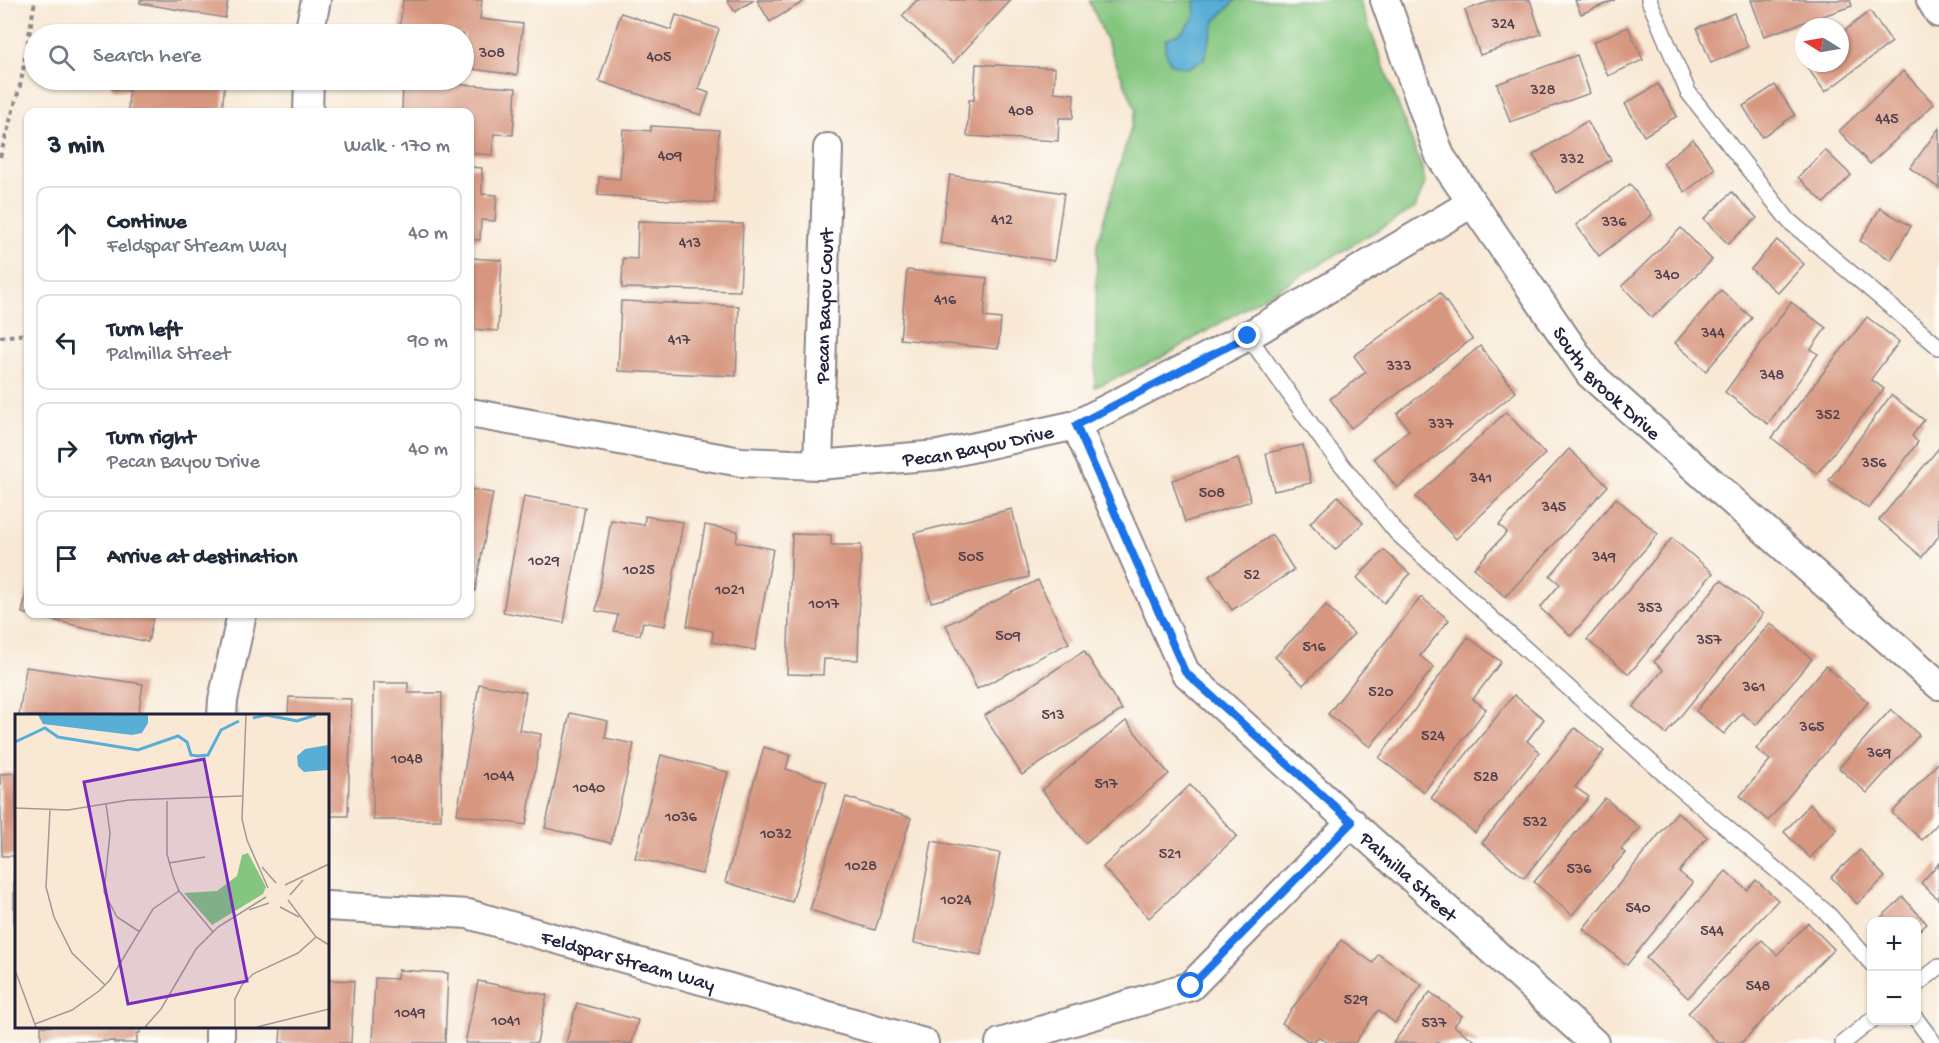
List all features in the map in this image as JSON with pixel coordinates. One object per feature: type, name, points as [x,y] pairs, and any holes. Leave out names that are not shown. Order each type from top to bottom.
[{"type":"street","points":[[311,24],[316,0]]},
{"type":"street","name":"South Brook Drive","points":[[1385,0],[1440,156],[1470,204],[1590,374],[1939,685]]},
{"type":"street","points":[[1931,0],[1939,13]]},
{"type":"street","points":[[308,108],[309,90]]},
{"type":"street","name":"Pecan Bayou Court","points":[[818,465],[828,148]]},
{"type":"street","name":"Pecan Bayou Drive","points":[[474,413],[741,462],[818,465],[939,455],[1076,425],[1248,336],[1470,204]]},
{"type":"street","name":"Palmilla Street","points":[[1076,425],[1185,672],[1594,1043]]},
{"type":"street","points":[[222,714],[223,700],[241,618]]},
{"type":"street","points":[[1000,1043],[1191,986],[1352,822]]},
{"type":"street","name":"Feldspar Stream Way","points":[[328,906],[468,914],[924,1043]]},
{"type":"lane","points":[[1649,0],[1688,92],[1789,221],[1939,347]]},
{"type":"lane","points":[[1248,336],[1325,444],[1397,533],[1674,783],[1828,914],[1867,958]]},
{"type":"lane","points":[[1921,982],[1939,967]]},
{"type":"lane","points":[[1843,1043],[1867,1024]]},
{"type":"lane","points":[[1921,1025],[1934,1043]]},
{"type":"path","points":[[31,24],[35,0]]},
{"type":"path","points":[[0,158],[24,64]]},
{"type":"path","points":[[0,337],[24,334]]},
{"type":"green space","points":[[1089,0],[1359,0],[1423,171],[1425,183],[1415,208],[1161,358],[1095,387],[1097,243],[1136,110]]},
{"type":"water","points":[[1194,0],[1236,0],[1215,21],[1204,59],[1187,68],[1171,64],[1165,50],[1166,39],[1182,32],[1195,17]]},
{"type":"building","points":[[140,0],[228,0],[225,18],[140,3]]},
{"type":"building","points":[[403,0],[482,0],[480,19],[523,24],[517,75],[474,69],[474,24],[400,24]]},
{"type":"building","points":[[727,0],[754,0],[735,12]]},
{"type":"building","points":[[757,0],[806,0],[770,22]]},
{"type":"building","points":[[917,0],[1011,0],[953,63],[902,16]]},
{"type":"building","points":[[1495,0],[1530,0],[1541,34],[1480,55],[1465,10]]},
{"type":"building","points":[[1575,0],[1615,0],[1581,14]]},
{"type":"building","points":[[1751,0],[1850,0],[1852,6],[1817,18],[1795,18],[1795,25],[1764,36]]},
{"type":"building","points":[[1870,11],[1892,42],[1825,92],[1811,72],[1849,72],[1849,27]]},
{"type":"building","points":[[621,13],[671,30],[676,15],[719,29],[698,89],[709,93],[701,115],[599,81]]},
{"type":"building","points":[[1734,13],[1748,47],[1711,63],[1697,28]]},
{"type":"building","points":[[1628,27],[1643,60],[1608,76],[1593,42]]},
{"type":"building","points":[[1577,55],[1590,93],[1510,122],[1497,84]]},
{"type":"building","points":[[976,64],[1055,68],[1054,92],[1074,94],[1073,118],[1059,118],[1058,141],[967,136],[969,100],[974,100]]},
{"type":"building","points":[[1903,71],[1934,104],[1870,164],[1839,131]]},
{"type":"building","points":[[1658,84],[1677,116],[1644,136],[1625,104]]},
{"type":"building","points":[[474,85],[516,88],[513,135],[494,134],[493,155],[474,153],[474,108],[402,108],[403,90],[474,90]]},
{"type":"building","points":[[1775,85],[1795,115],[1762,137],[1743,106]]},
{"type":"building","points":[[129,90],[224,90],[222,108],[128,108]]},
{"type":"building","points":[[1587,121],[1611,160],[1557,193],[1533,155]]},
{"type":"building","points":[[651,126],[719,130],[714,203],[598,195],[599,177],[620,179],[623,129],[651,131]]},
{"type":"building","points":[[1939,128],[1939,188],[1910,168]]},
{"type":"building","points":[[1693,139],[1715,169],[1685,192],[1663,163]]},
{"type":"building","points":[[1825,150],[1851,175],[1824,203],[1798,177]]},
{"type":"building","points":[[474,167],[482,168],[482,194],[497,195],[495,221],[481,220],[480,240],[474,239]]},
{"type":"building","points":[[950,175],[1064,193],[1054,261],[940,243]]},
{"type":"building","points":[[1630,184],[1652,215],[1599,256],[1576,225]]},
{"type":"building","points":[[1732,192],[1757,218],[1728,244],[1704,219]]},
{"type":"building","points":[[1880,208],[1911,226],[1891,260],[1860,241]]},
{"type":"building","points":[[638,221],[743,224],[740,291],[622,288],[623,258],[637,259]]},
{"type":"building","points":[[1681,228],[1712,260],[1652,318],[1622,286]]},
{"type":"building","points":[[1777,240],[1804,264],[1778,293],[1751,269]]},
{"type":"building","points":[[474,258],[502,260],[498,331],[474,329]]},
{"type":"building","points":[[907,270],[987,278],[984,317],[1001,319],[998,349],[900,339]]},
{"type":"building","points":[[1721,290],[1752,318],[1706,371],[1675,343]]},
{"type":"building","points":[[1440,293],[1472,339],[1351,428],[1330,399],[1366,372],[1354,356]]},
{"type":"building","points":[[621,301],[739,306],[736,376],[618,371]]},
{"type":"building","points":[[1791,302],[1826,328],[1811,349],[1818,354],[1768,424],[1725,392]]},
{"type":"building","points":[[1867,317],[1899,342],[1871,379],[1884,389],[1817,474],[1772,438]]},
{"type":"building","points":[[1480,346],[1516,392],[1397,488],[1374,458],[1409,430],[1397,414]]},
{"type":"building","points":[[1891,395],[1924,420],[1912,436],[1918,442],[1869,509],[1829,480]]},
{"type":"building","points":[[1506,412],[1545,454],[1456,539],[1416,497]]},
{"type":"building","points":[[1303,445],[1311,483],[1274,491],[1266,453]]},
{"type":"building","points":[[1939,448],[1939,536],[1922,557],[1879,520]]},
{"type":"building","points":[[1569,449],[1608,486],[1505,597],[1474,568],[1507,532],[1499,525]]},
{"type":"building","points":[[1238,459],[1251,501],[1185,522],[1172,480]]},
{"type":"building","points":[[474,490],[493,493],[474,591]]},
{"type":"building","points":[[524,496],[585,507],[564,623],[503,612]]},
{"type":"building","points":[[1338,496],[1363,523],[1335,550],[1310,523]]},
{"type":"building","points":[[1616,498],[1658,534],[1571,636],[1540,608],[1560,584],[1550,576]]},
{"type":"building","points":[[1012,509],[1029,577],[931,602],[914,533]]},
{"type":"building","points":[[645,516],[683,522],[665,626],[643,622],[640,635],[614,631],[618,615],[596,611],[611,520],[644,525]]},
{"type":"building","points":[[705,525],[738,531],[736,542],[773,549],[755,650],[712,642],[713,631],[687,626]]},
{"type":"building","points":[[792,534],[831,535],[831,545],[861,545],[858,660],[824,659],[823,675],[787,674]]},
{"type":"building","points":[[1272,535],[1294,570],[1232,610],[1209,576]]},
{"type":"building","points":[[1672,538],[1713,573],[1629,674],[1587,640]]},
{"type":"building","points":[[1384,550],[1410,574],[1384,603],[1357,578]]},
{"type":"building","points":[[1038,580],[1069,643],[977,689],[946,625]]},
{"type":"building","points":[[1721,580],[1763,614],[1666,734],[1633,707],[1663,670],[1654,662]]},
{"type":"building","points":[[1421,597],[1449,620],[1420,656],[1434,667],[1370,747],[1328,714]]},
{"type":"building","points":[[1326,605],[1354,634],[1303,685],[1275,657]]},
{"type":"building","points":[[44,618],[153,618],[148,642]]},
{"type":"building","points":[[1770,623],[1812,659],[1756,725],[1742,713],[1724,734],[1696,711]]},
{"type":"building","points":[[1468,637],[1501,662],[1473,699],[1486,709],[1424,792],[1379,758]]},
{"type":"building","points":[[1084,651],[1122,710],[1022,775],[984,716]]},
{"type":"building","points":[[1826,666],[1868,702],[1768,821],[1740,796],[1770,760],[1756,749]]},
{"type":"building","points":[[26,667],[143,684],[138,714],[19,714]]},
{"type":"building","points":[[373,683],[408,683],[408,693],[442,693],[441,820],[373,820]]},
{"type":"building","points":[[479,684],[526,692],[519,730],[541,734],[526,825],[457,814]]},
{"type":"building","points":[[1514,695],[1544,719],[1527,741],[1540,752],[1475,833],[1431,798]]},
{"type":"building","points":[[289,697],[351,699],[348,816],[328,816],[328,714],[288,714]]},
{"type":"building","points":[[1891,709],[1919,735],[1867,793],[1839,768]]},
{"type":"building","points":[[570,713],[608,721],[605,738],[634,744],[611,843],[545,828]]},
{"type":"building","points":[[1126,721],[1169,774],[1085,843],[1042,790]]},
{"type":"building","points":[[1575,728],[1604,751],[1575,787],[1589,797],[1524,878],[1482,843]]},
{"type":"building","points":[[764,747],[790,755],[786,769],[827,782],[792,902],[725,882]]},
{"type":"building","points":[[661,755],[728,772],[702,874],[635,858]]},
{"type":"building","points":[[1939,762],[1939,822],[1922,840],[1892,813]]},
{"type":"building","points":[[15,773],[15,856],[2,856],[0,774]]},
{"type":"building","points":[[1190,785],[1237,836],[1149,918],[1103,867]]},
{"type":"building","points":[[846,797],[911,818],[875,930],[810,910]]},
{"type":"building","points":[[1605,798],[1640,828],[1621,849],[1625,853],[1572,915],[1534,882]]},
{"type":"building","points":[[1810,804],[1837,829],[1810,858],[1784,832]]},
{"type":"building","points":[[1677,812],[1707,837],[1679,872],[1693,883],[1627,965],[1583,929]]},
{"type":"building","points":[[932,841],[1000,853],[981,955],[914,943]]},
{"type":"building","points":[[1860,850],[1885,877],[1857,904],[1831,877]]},
{"type":"building","points":[[1939,863],[1939,900],[1921,883]]},
{"type":"building","points":[[1726,871],[1747,890],[1756,880],[1778,900],[1688,998],[1646,958]]},
{"type":"building","points":[[14,875],[15,875],[15,926]]},
{"type":"building","points":[[1903,897],[1921,917],[1881,917]]},
{"type":"building","points":[[1921,917],[1927,924],[1921,929]]},
{"type":"building","points":[[1808,923],[1834,949],[1741,1043],[1718,1043],[1688,1013],[1762,940],[1777,955]]},
{"type":"building","points":[[1341,940],[1373,963],[1378,954],[1422,985],[1395,1023],[1378,1010],[1355,1043],[1328,1043],[1319,1037],[1311,1043],[1282,1023]]},
{"type":"building","points":[[398,970],[448,973],[445,1043],[372,1043],[375,978],[397,979]]},
{"type":"building","points":[[328,980],[354,981],[351,1043],[280,1043],[281,1028],[328,1028]]},
{"type":"building","points":[[478,981],[547,995],[537,1043],[465,1043]]},
{"type":"building","points":[[1430,992],[1462,1016],[1454,1026],[1478,1043],[1393,1043]]},
{"type":"building","points":[[577,1003],[638,1020],[632,1043],[566,1043]]},
{"type":"building","points":[[41,1028],[140,1028],[140,1033],[137,1033],[137,1043],[114,1043],[114,1041],[41,1043]]},
{"type":"route","points":[[1191,986],[1352,822],[1185,672],[1076,425],[1248,336]]}]
